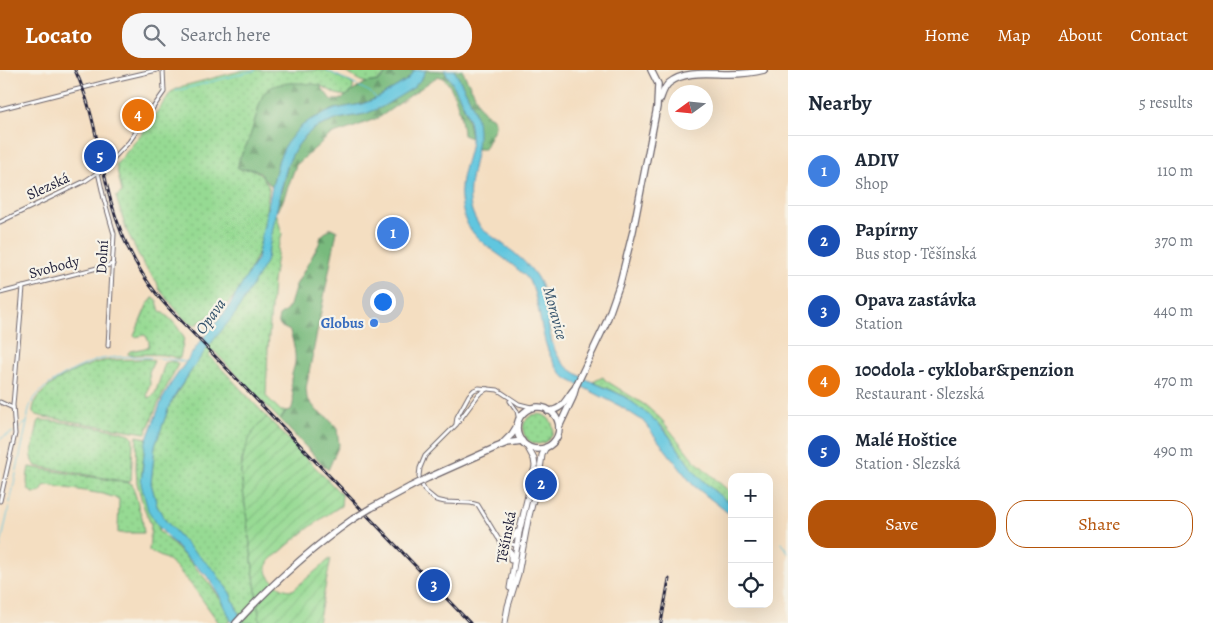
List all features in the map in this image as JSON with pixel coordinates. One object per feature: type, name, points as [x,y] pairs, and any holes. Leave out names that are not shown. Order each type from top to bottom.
[{"type":"main road","points":[[657,107],[666,86],[682,70]]},
{"type":"main road","points":[[702,70],[718,74]]},
{"type":"main road","points":[[653,73],[662,82],[667,82],[681,75],[691,73],[745,74],[764,70]]},
{"type":"main road","points":[[548,411],[560,408],[575,388],[606,323],[620,283],[633,231],[657,107],[658,88],[653,73]]},
{"type":"main road","name":"Těšínská","points":[[546,447],[551,445],[556,439],[558,429],[575,388]]},
{"type":"main road","points":[[497,447],[506,441],[525,412],[535,408],[548,411],[556,418],[558,429]]},
{"type":"main road","name":"Těšínská","points":[[518,423],[518,433],[527,446]]},
{"type":"main road","points":[[236,623],[284,574],[314,548],[353,519],[430,477],[507,443],[522,441]]},
{"type":"main road","points":[[527,446],[535,449],[546,447]]},
{"type":"street","points":[[0,109],[157,70]]},
{"type":"street","name":"Slezská","points":[[0,222],[85,181],[103,169],[129,142],[164,92],[163,70]]},
{"type":"street","name":"Dolní","points":[[98,172],[114,234],[108,346]]},
{"type":"street","name":"Svobody","points":[[0,293],[113,264]]},
{"type":"street","points":[[0,501],[16,434],[13,408],[23,287]]},
{"type":"street","points":[[456,425],[457,417],[469,395],[474,390],[483,387],[498,390],[519,404],[535,408]]},
{"type":"street","points":[[487,389],[478,394],[456,425],[425,456],[421,463],[419,476],[422,485],[429,495],[441,502],[468,502],[478,505],[494,534],[512,556],[509,582],[510,593]]},
{"type":"street","points":[[509,399],[518,412],[518,423]]},
{"type":"street","points":[[0,402],[13,408]]},
{"type":"street","name":"Těšínská","points":[[505,623],[535,463],[533,455],[527,446]]},
{"type":"street","name":"Těšínská","points":[[508,606],[518,574],[519,546],[539,477],[542,455],[546,447]]},
{"type":"street","points":[[501,541],[512,539],[517,534],[527,488],[531,483]]},
{"type":"street","points":[[501,541],[519,546]]},
{"type":"green space","points":[[244,70],[326,70],[353,84],[353,88],[346,96],[336,94],[320,85],[258,109],[249,141],[240,157],[241,170],[251,169],[257,172],[269,188],[258,253],[239,291],[229,302],[195,325],[190,324],[159,289],[157,282],[143,264],[126,229],[116,197],[122,192],[116,165],[143,132],[171,92],[183,86]]},
{"type":"green space","points":[[338,70],[387,70],[384,76],[368,83]]},
{"type":"green space","points":[[387,70],[415,70],[407,80],[378,98],[362,104],[335,109],[310,120],[279,159],[272,186],[258,171],[238,168],[239,160],[249,139],[262,97],[272,87],[288,83],[320,85],[331,100],[340,100],[365,83],[378,81],[383,78]]},
{"type":"green space","points":[[426,70],[445,71],[462,103],[471,138],[463,135],[457,101],[453,92],[444,79],[438,76],[380,117],[330,135],[296,165],[282,203],[276,212],[288,163],[295,149],[306,135],[315,128],[338,119],[365,114],[422,78]]},
{"type":"green space","points":[[454,70],[462,70],[480,107],[495,122],[495,127],[484,149],[476,149],[477,127],[475,117],[469,98]]},
{"type":"green space","points":[[276,212],[282,234],[273,282],[266,396],[281,411],[286,411],[280,420],[213,350],[209,355],[267,417],[261,423],[242,459],[241,473],[260,623],[243,623],[230,593],[166,521],[157,506],[151,483],[155,446],[170,404],[266,262]]},
{"type":"green space","points":[[331,228],[337,231],[306,388],[307,398],[318,412],[327,417],[337,429],[339,445],[328,470],[280,420],[286,411],[291,410],[293,405],[291,379],[295,359],[290,331],[280,326],[278,321],[279,316],[290,305],[296,285],[319,244],[321,236]]},
{"type":"green space","points":[[154,297],[160,311],[168,316],[184,338],[180,358],[178,359],[162,355],[128,354],[130,351],[149,346],[149,341],[145,335],[134,336],[147,305]]},
{"type":"green space","points":[[149,359],[154,361],[149,372],[148,398],[154,395],[156,391],[165,363],[172,361],[178,364],[146,433],[44,417],[33,412],[35,403],[49,386],[83,367],[103,361]]},
{"type":"green space","points":[[603,377],[645,405],[661,419],[693,459],[728,490],[728,502],[699,477],[664,428],[624,396],[593,382]]},
{"type":"green space","points":[[538,414],[549,418],[553,429],[549,440],[538,444],[527,440],[523,429],[527,418]]},
{"type":"green space","points":[[267,417],[342,495],[341,506],[301,534],[271,558],[267,565],[270,577],[277,585],[293,590],[331,558],[318,623],[260,623],[241,473],[243,456],[251,435]]},
{"type":"green space","points":[[40,420],[103,428],[131,435],[133,443],[131,480],[128,482],[36,466],[31,456]]},
{"type":"green space","points":[[137,436],[147,438],[142,468],[142,486],[160,528],[158,530],[209,584],[225,606],[231,619],[228,623],[219,623],[176,567],[168,560],[149,551],[151,525],[137,483]]},
{"type":"green space","points":[[29,467],[132,484],[142,517],[144,533],[118,533],[119,499],[103,494],[48,485],[44,486],[41,492],[31,492],[28,486]]},
{"type":"water","points":[[415,70],[426,70],[413,88],[382,107],[365,114],[338,119],[315,128],[306,135],[295,149],[288,163],[281,189],[266,262],[236,313],[207,348],[180,387],[170,404],[155,446],[151,483],[157,506],[166,521],[188,546],[214,570],[230,593],[243,623],[232,623],[221,598],[207,576],[182,553],[159,527],[148,510],[141,484],[145,444],[162,400],[172,382],[200,342],[228,308],[257,259],[272,186],[279,159],[286,144],[299,128],[310,120],[335,109],[362,104],[378,98],[407,80]]},
{"type":"water","points":[[444,70],[454,70],[470,99],[476,115],[477,144],[470,193],[474,217],[482,229],[529,267],[540,283],[546,303],[550,335],[557,354],[563,363],[575,373],[623,396],[658,424],[668,434],[698,475],[728,502],[728,513],[693,485],[643,421],[620,406],[567,379],[554,364],[546,346],[536,297],[530,282],[520,271],[478,239],[467,224],[461,192],[462,176],[470,146],[471,131],[463,104]]},
{"type":"waterway","points":[[176,91],[256,70]]},
{"type":"waterway","points":[[326,70],[370,92],[377,99]]},
{"type":"waterway","points":[[0,549],[29,408],[38,394],[65,374],[81,366],[106,358],[141,357],[186,362]]},
{"type":"waterway","points":[[19,428],[26,423]]},
{"type":"waterway","points":[[0,439],[13,432]]},
{"type":"waterway","points":[[782,543],[788,553]]},
{"type":"railway","points":[[75,70],[92,119],[115,215],[130,252],[151,287],[173,313],[470,623]]},
{"type":"railway","points":[[661,623],[669,579]]},
{"type":"place","name":"100dola - cyklobar&penzion","points":[[138,115]]},
{"type":"place","name":"Malé Hoštice","points":[[100,156]]},
{"type":"place","name":"ADIV","points":[[393,233]]},
{"type":"place","name":"Globus","points":[[374,323]]},
{"type":"place","name":"Papírny","points":[[541,484]]},
{"type":"place","name":"Opava zastávka","points":[[434,585]]},
{"type":"water label","name":"Moravice","points":[[556,313]]},
{"type":"water label","name":"Opava","points":[[210,316]]}]
